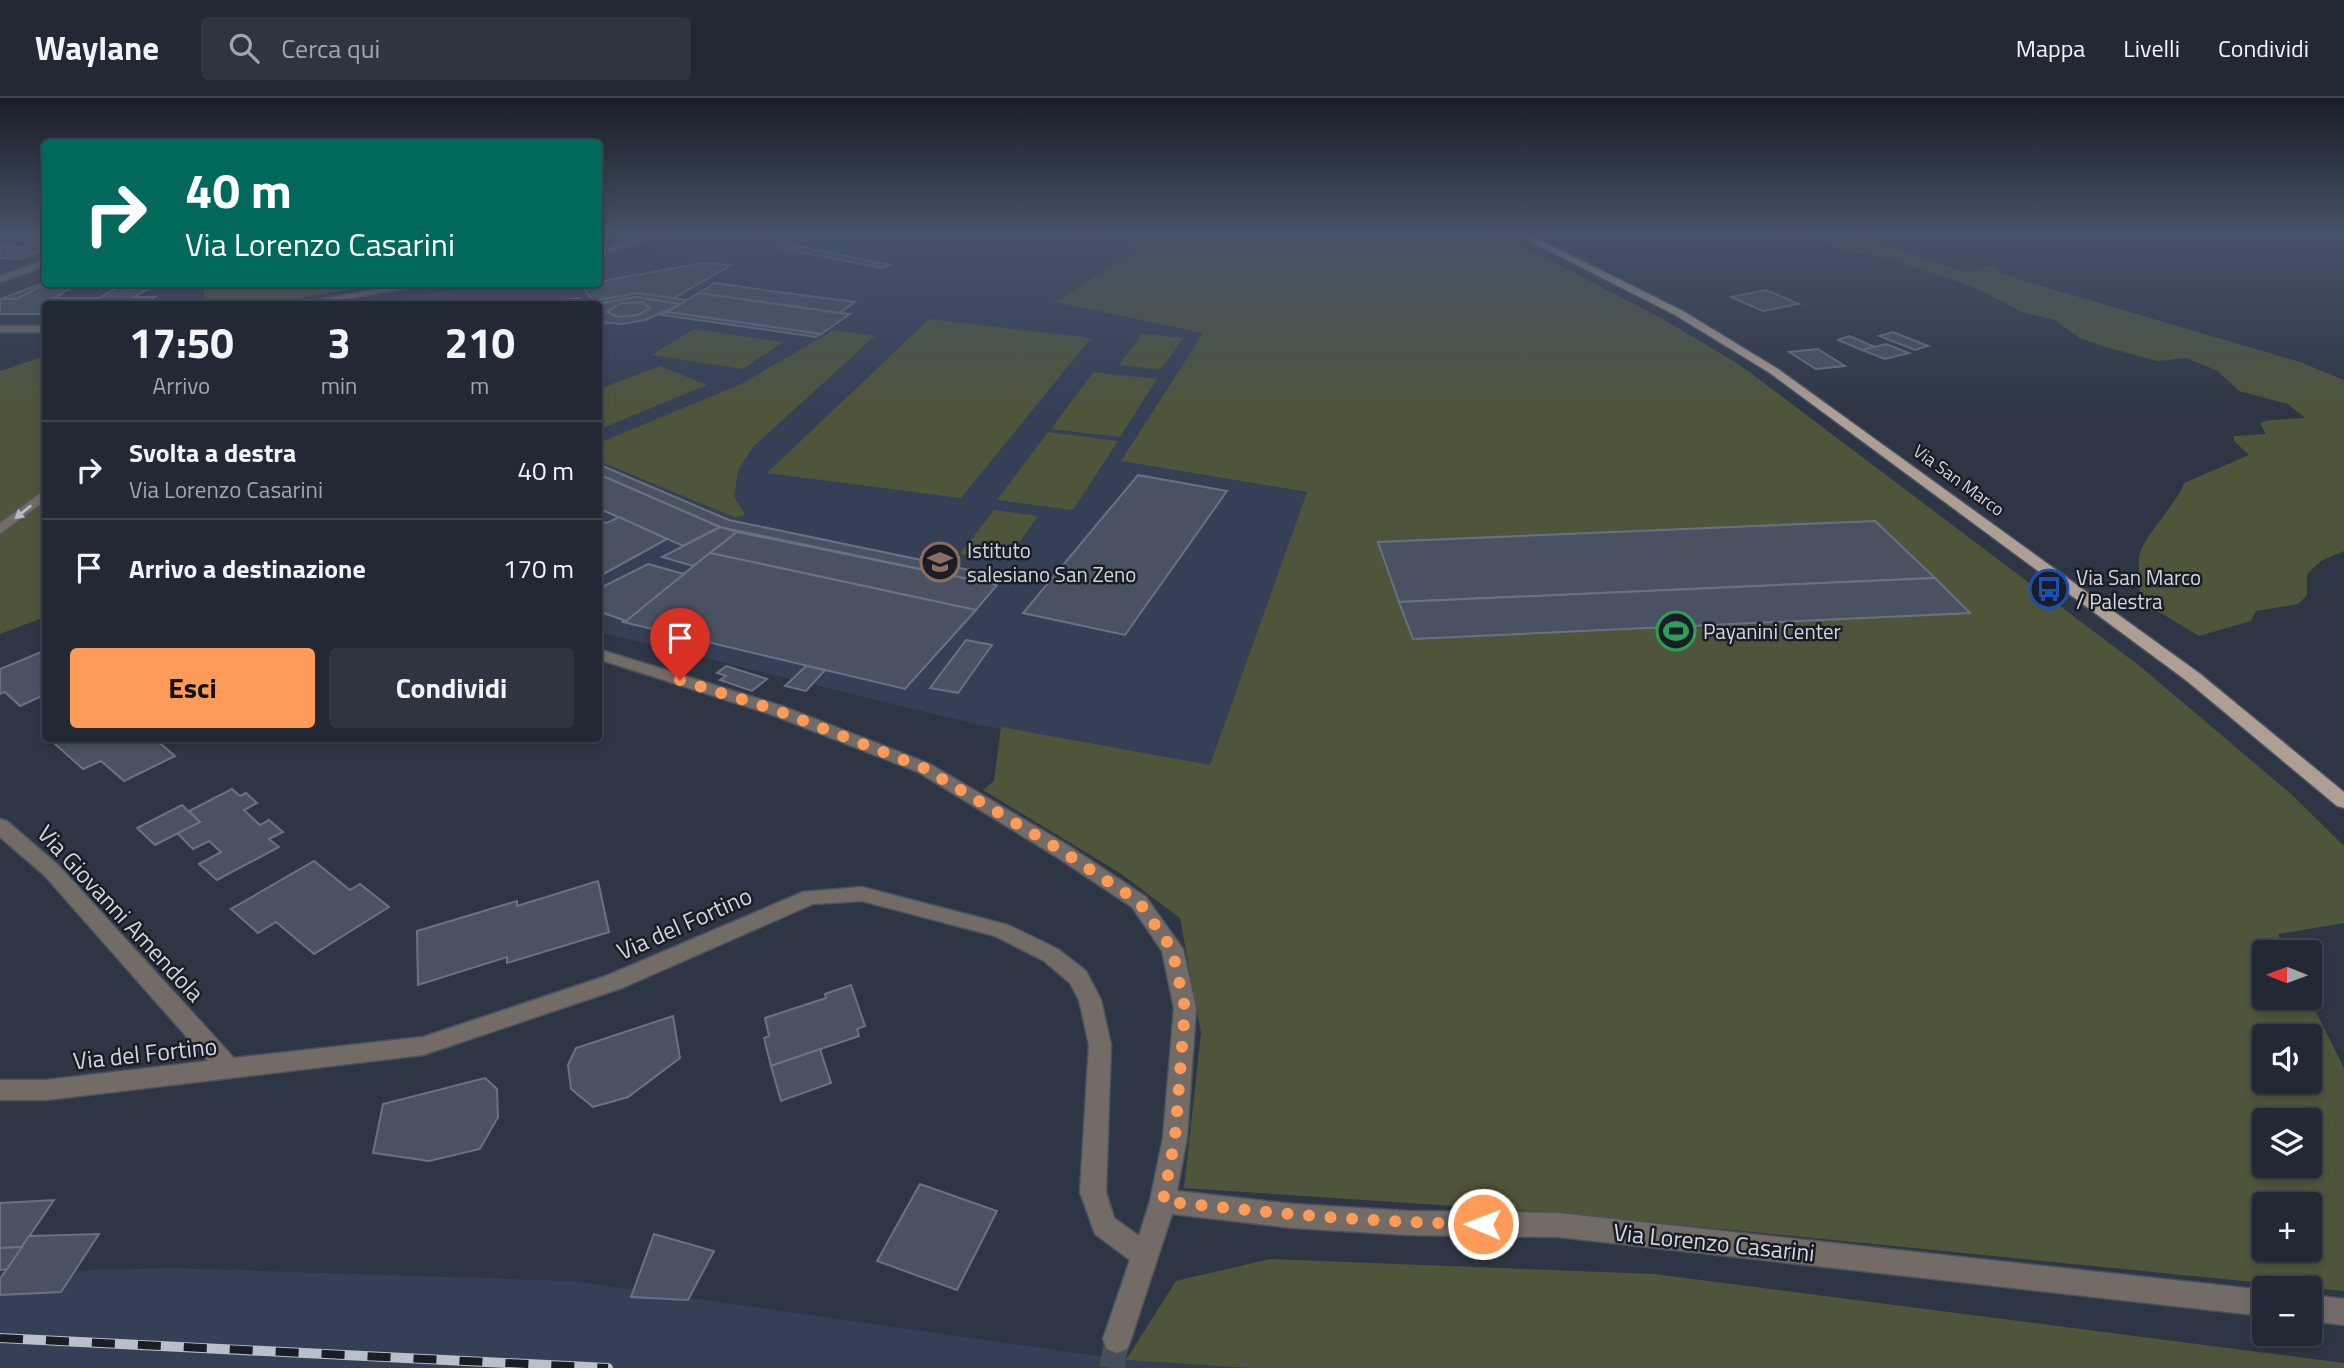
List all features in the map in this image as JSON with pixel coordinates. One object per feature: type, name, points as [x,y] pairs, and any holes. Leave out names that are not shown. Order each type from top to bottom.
[{"type":"main road","name":"Via San Marco","points":[[1640,293],[1679,313],[1774,371],[2193,677],[2344,802]]},
{"type":"street","points":[[318,301],[366,293]]},
{"type":"street","points":[[0,330],[42,330]]},
{"type":"street","points":[[0,530],[42,496]]},
{"type":"street","points":[[602,655],[776,710],[924,768],[1062,851],[1139,902],[1172,949],[1185,1008],[1175,1138],[1163,1201],[1143,1254],[1117,1339]]},
{"type":"street","name":"Via Giovanni Amendola","points":[[0,825],[52,871],[230,1070]]},
{"type":"street","name":"Via del Fortino","points":[[0,1090],[46,1090],[424,1046],[614,982],[810,897],[862,894],[1001,930],[1051,956],[1078,977],[1090,1000],[1100,1045],[1093,1192],[1104,1226],[1143,1254]]},
{"type":"street","name":"Via Lorenzo Casarini","points":[[1163,1201],[1293,1216],[1396,1223],[1558,1224],[2252,1302]]},
{"type":"street","points":[[2322,1309],[2344,1312]]},
{"type":"shaded area","name":"Istituto salesiano San Zeno","points":[[433,293],[1068,293],[1056,301],[1204,332],[1122,461],[1307,492],[1210,766],[979,725],[602,633],[602,301],[387,301]]},
{"type":"shaded area","points":[[170,1268],[571,1281],[1126,1360],[1248,1368],[0,1368],[0,1273]]},
{"type":"green space","points":[[204,293],[329,293],[281,301],[205,301]]},
{"type":"green space","name":"Payanini Center","points":[[1069,293],[1613,293],[1740,365],[2141,667],[2291,794],[2344,846],[2344,923],[2278,934],[2281,940],[2252,940],[2252,1010],[2315,1010],[2322,1024],[2344,1068],[2344,1291],[2322,1289],[2322,1276],[2252,1276],[2252,1282],[1561,1213],[1184,1188],[1201,1033],[1180,918],[1120,873],[983,790],[994,781],[1001,727],[1210,765],[1307,492],[1121,461],[1203,333],[1055,302]]},
{"type":"green space","points":[[1986,293],[2066,293],[2300,362],[2344,380],[2344,551],[2321,561],[2307,574],[2307,595],[2298,604],[2256,611],[2251,621],[2199,636],[2161,613],[2140,606],[2139,557],[2184,483],[2249,455],[2234,441],[2234,436],[2266,434],[2260,423],[2270,420],[2305,418],[2288,404],[2239,391],[2218,371],[2186,358],[2157,361],[2102,346],[2078,337],[2055,320],[2022,312]]},
{"type":"green space","points":[[929,319],[1091,338],[961,498],[767,473]]},
{"type":"green space","points":[[694,329],[783,342],[743,369],[651,355]]},
{"type":"green space","points":[[834,330],[875,336],[753,447],[738,470],[734,497],[745,514],[736,518],[602,462],[602,442],[741,384]]},
{"type":"green space","points":[[1142,334],[1184,338],[1160,370],[1119,365]]},
{"type":"green space","points":[[42,357],[42,618],[0,634],[0,371]]},
{"type":"green space","points":[[660,366],[707,385],[605,427],[602,426],[602,388]]},
{"type":"green space","points":[[1093,372],[1157,379],[1120,437],[1051,429]]},
{"type":"green space","points":[[1048,432],[1118,441],[1073,510],[997,500]]},
{"type":"green space","points":[[994,510],[1038,516],[1006,561],[960,554]]},
{"type":"green space","points":[[1270,1259],[1654,1274],[2344,1363],[2344,1368],[1248,1368],[1126,1360],[1176,1281]]},
{"type":"building","points":[[16,293],[28,293],[17,299],[0,299]]},
{"type":"building","points":[[28,293],[62,293],[54,298],[99,298],[107,293],[141,293],[134,297],[155,297],[148,301],[42,301],[42,314],[0,314],[0,299],[17,299]]},
{"type":"building","points":[[587,293],[637,293],[593,301]]},
{"type":"building","points":[[636,293],[687,300],[681,304],[636,297],[602,303],[602,301],[592,301]]},
{"type":"building","points":[[640,293],[682,293],[674,298]]},
{"type":"building","points":[[701,293],[791,293],[855,302],[840,313]]},
{"type":"building","points":[[701,293],[850,314],[821,334],[667,312]]},
{"type":"building","points":[[1774,293],[1799,304],[1763,311],[1731,297]]},
{"type":"building","points":[[636,297],[681,304],[645,320],[622,324],[602,322],[602,303]]},
{"type":"building","points":[[578,298],[580,301],[559,301]]},
{"type":"building","points":[[642,302],[650,308],[638,315],[618,317],[607,312],[622,303]]},
{"type":"building","points":[[667,312],[821,334],[816,337],[662,315]]},
{"type":"building","points":[[1893,332],[1928,346],[1915,350],[1879,336]]},
{"type":"building","points":[[1849,336],[1875,347],[1862,350],[1838,340]]},
{"type":"building","points":[[1886,344],[1909,353],[1885,359],[1862,350]]},
{"type":"building","points":[[1818,349],[1845,366],[1816,369],[1789,352]]},
{"type":"building","points":[[602,466],[729,520],[1003,577],[997,585],[720,527],[602,476]]},
{"type":"building","points":[[1138,475],[1227,491],[1125,635],[1023,613]]},
{"type":"building","points":[[602,476],[720,527],[683,546],[602,510]]},
{"type":"building","points":[[619,517],[667,539],[602,575],[602,522],[607,523]]},
{"type":"building","points":[[1875,521],[1935,578],[1399,602],[1378,542]]},
{"type":"building","points":[[720,527],[737,532],[693,566],[662,557]]},
{"type":"building","points":[[737,532],[997,585],[976,610],[710,553]]},
{"type":"building","points":[[710,553],[976,610],[905,689],[623,622]]},
{"type":"building","points":[[648,564],[684,574],[626,621],[602,612],[602,587]]},
{"type":"building","points":[[1935,578],[1970,613],[1413,639],[1399,602]]},
{"type":"building","points":[[966,640],[992,645],[958,693],[930,688]]},
{"type":"building","points":[[42,652],[42,696],[20,706],[5,692],[0,694],[0,669]]},
{"type":"building","points":[[726,666],[767,679],[752,691],[720,680],[726,676],[717,673]]},
{"type":"building","points":[[806,666],[825,670],[806,691],[785,686]]},
{"type":"building","points":[[159,742],[175,756],[124,781],[101,761],[83,769],[55,744]]},
{"type":"building","points":[[232,789],[240,796],[246,793],[257,803],[244,810],[260,825],[269,820],[283,832],[269,839],[279,847],[217,880],[199,864],[221,852],[209,841],[193,849],[177,833],[200,822],[189,811]]},
{"type":"building","points":[[182,805],[200,822],[155,845],[137,828]]},
{"type":"building","points":[[314,861],[350,890],[360,884],[389,907],[314,954],[276,922],[258,933],[231,909]]},
{"type":"building","points":[[598,881],[609,932],[507,963],[507,957],[418,985],[417,931],[517,901],[517,906]]},
{"type":"building","points":[[851,985],[865,1026],[857,1029],[859,1036],[771,1066],[764,1038],[769,1036],[765,1018],[826,998],[825,994]]},
{"type":"building","points":[[673,1016],[680,1058],[628,1097],[593,1107],[571,1089],[568,1065],[576,1048]]},
{"type":"building","points":[[820,1049],[831,1083],[781,1101],[771,1066]]},
{"type":"building","points":[[485,1078],[497,1089],[498,1117],[480,1149],[429,1161],[373,1153],[383,1104]]},
{"type":"building","points":[[920,1184],[997,1211],[957,1290],[877,1261]]},
{"type":"building","points":[[54,1200],[22,1247],[0,1248],[0,1203]]},
{"type":"building","points":[[99,1234],[61,1292],[0,1295],[0,1279],[29,1236]]},
{"type":"building","points":[[654,1234],[714,1251],[688,1300],[631,1297]]},
{"type":"building","points":[[22,1247],[7,1269],[0,1270],[0,1248]]},
{"type":"tunnel","points":[[1112,1368],[1117,1339]]},
{"type":"railway","points":[[0,1338],[608,1368]]},
{"type":"place","name":"Istituto salesiano San Zeno","points":[[940,562]]},
{"type":"place","name":"Via San Marco / Palestra","points":[[2049,589]]},
{"type":"place","name":"Payanini Center","points":[[1676,631]]},
{"type":"route","points":[[680,680],[776,710],[924,768],[1062,851],[1139,902],[1172,949],[1185,1008],[1175,1138],[1163,1201],[1293,1216],[1409,1223],[1483,1224]]}]
